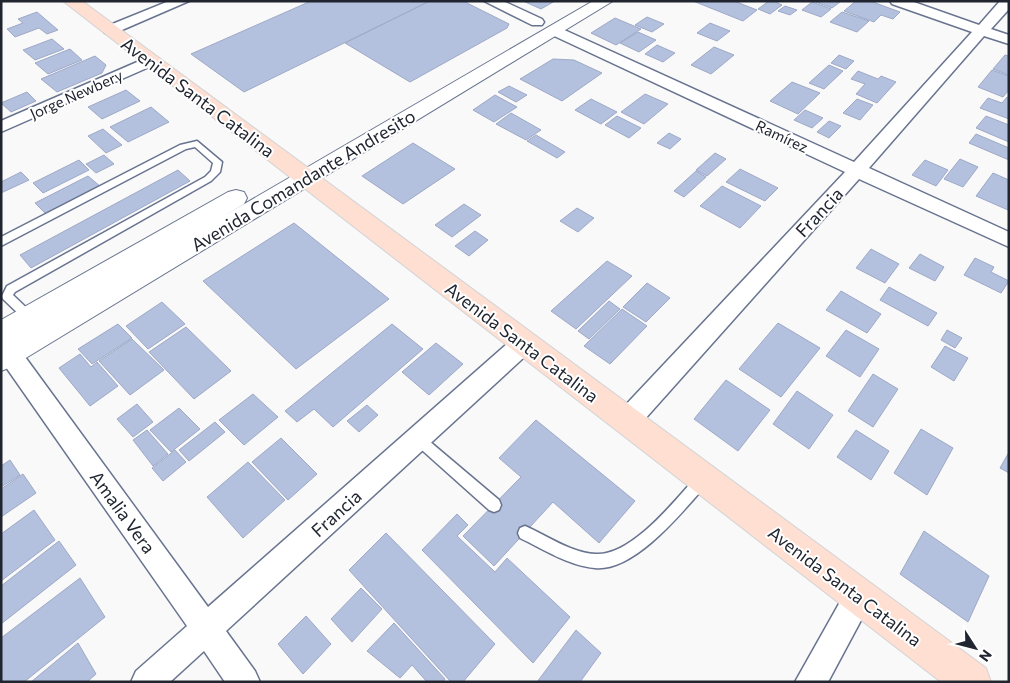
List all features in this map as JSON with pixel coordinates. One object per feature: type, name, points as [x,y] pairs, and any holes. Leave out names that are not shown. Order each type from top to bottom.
[{"type":"main road","name":"Avenida Santa Catalina","points":[[71,1],[972,682]]},
{"type":"main road","name":"Avenida Comandante Andresito","points":[[3,347],[298,172],[537,22],[574,1]]},
{"type":"main road","name":"Avenida Comandante Andresito","points":[[3,347],[29,317],[298,172],[555,31],[605,1]]},
{"type":"street","points":[[110,30],[182,1]]},
{"type":"street","points":[[491,1],[537,22]]},
{"type":"street","points":[[897,1],[1009,40]]},
{"type":"street","name":"Francia","points":[[627,421],[857,170],[1008,1]]},
{"type":"street","name":"Ramírez","points":[[555,31],[1009,240]]},
{"type":"street","name":"Jorge Newbery","points":[[1,126],[150,61]]},
{"type":"street","name":"Francia","points":[[147,682],[524,344]]},
{"type":"street","name":"Amalia Vera","points":[[3,347],[244,682]]},
{"type":"street","points":[[811,682],[859,596]]},
{"type":"lane","points":[[1,242],[183,147],[197,144],[218,162],[215,172],[208,179],[11,288],[7,296],[29,317]]},
{"type":"lane","points":[[418,439],[494,505]]},
{"type":"lane","points":[[525,533],[580,558],[604,561],[632,548],[666,519],[703,479]]},
{"type":"building","points":[[311,1],[430,1],[244,92],[191,54]]},
{"type":"building","points":[[430,1],[463,1],[509,24],[507,28],[410,82],[345,43]]},
{"type":"building","points":[[523,1],[555,1],[541,9]]},
{"type":"building","points":[[693,1],[734,1],[757,10],[743,21]]},
{"type":"building","points":[[769,1],[782,5],[770,14],[758,9]]},
{"type":"building","points":[[813,1],[839,1],[840,2],[832,8]]},
{"type":"building","points":[[856,1],[870,1],[900,12],[893,19],[881,15],[874,22],[844,11]]},
{"type":"building","points":[[812,2],[831,9],[821,17],[802,10]]},
{"type":"building","points":[[785,6],[797,10],[790,15],[778,11]]},
{"type":"building","points":[[37,12],[58,30],[47,34],[39,28],[15,37],[7,29],[23,23],[18,19]]},
{"type":"building","points":[[842,12],[869,21],[857,32],[830,22]]},
{"type":"building","points":[[647,17],[664,24],[652,32],[635,25]]},
{"type":"building","points":[[615,18],[641,29],[616,45],[591,33]]},
{"type":"building","points":[[710,23],[730,31],[717,41],[697,33]]},
{"type":"building","points":[[638,32],[656,40],[639,52],[620,43]]},
{"type":"building","points":[[52,39],[64,49],[35,60],[23,50]]},
{"type":"building","points":[[657,45],[675,53],[663,62],[645,54]]},
{"type":"building","points":[[714,47],[734,55],[711,74],[691,65]]},
{"type":"building","points":[[70,49],[82,60],[48,74],[35,63]]},
{"type":"building","points":[[839,55],[854,61],[846,69],[831,63]]},
{"type":"building","points":[[1005,55],[1009,56],[1009,75],[993,69]]},
{"type":"building","points":[[95,56],[106,65],[102,73],[57,92],[41,79]]},
{"type":"building","points":[[553,59],[574,60],[602,73],[562,101],[520,79]]},
{"type":"building","points":[[829,65],[843,71],[824,89],[809,83]]},
{"type":"building","points":[[992,70],[1009,76],[1009,90],[1003,97],[978,87]]},
{"type":"building","points":[[858,71],[878,79],[881,76],[896,82],[877,103],[856,94],[865,84],[851,79]]},
{"type":"building","points":[[792,82],[820,93],[798,114],[770,101]]},
{"type":"building","points":[[509,86],[527,95],[516,102],[498,92]]},
{"type":"building","points":[[126,90],[140,101],[102,119],[88,107]]},
{"type":"building","points":[[27,92],[36,101],[11,112],[1,103]]},
{"type":"building","points":[[645,94],[668,104],[644,124],[621,112]]},
{"type":"building","points":[[495,95],[517,107],[494,122],[473,110]]},
{"type":"building","points":[[1007,97],[1009,98],[1009,119],[980,108],[988,98],[1002,103]]},
{"type":"building","points":[[591,99],[617,112],[601,124],[575,110]]},
{"type":"building","points":[[857,99],[873,105],[860,120],[843,113]]},
{"type":"building","points":[[151,107],[169,122],[128,142],[110,127]]},
{"type":"building","points":[[805,110],[823,118],[812,128],[794,120]]},
{"type":"building","points":[[511,113],[541,130],[526,140],[496,124]]},
{"type":"building","points":[[617,116],[641,128],[629,138],[605,125]]},
{"type":"building","points":[[986,116],[1009,125],[1009,142],[976,128]]},
{"type":"building","points":[[829,121],[841,126],[829,138],[817,132]]},
{"type":"building","points":[[103,129],[122,145],[106,153],[88,136]]},
{"type":"building","points":[[669,133],[681,139],[670,149],[657,143]]},
{"type":"building","points":[[976,134],[1009,148],[1009,160],[969,143]]},
{"type":"building","points":[[536,135],[565,152],[557,158],[527,141]]},
{"type":"building","points":[[413,143],[455,169],[403,204],[362,176]]},
{"type":"building","points":[[715,153],[726,159],[707,176],[696,170]]},
{"type":"building","points":[[104,155],[114,164],[96,173],[86,164]]},
{"type":"building","points":[[960,159],[978,167],[963,187],[944,179]]},
{"type":"building","points":[[79,160],[89,170],[43,193],[33,183]]},
{"type":"building","points":[[925,160],[948,170],[936,186],[912,175]]},
{"type":"building","points":[[740,169],[778,188],[765,201],[726,182]]},
{"type":"building","points":[[178,170],[190,181],[31,268],[20,255]]},
{"type":"building","points":[[696,171],[706,177],[684,197],[674,191]]},
{"type":"building","points":[[21,172],[29,180],[1,193],[1,182]]},
{"type":"building","points":[[993,173],[1009,180],[1008,210],[976,196]]},
{"type":"building","points":[[88,176],[101,187],[47,215],[35,203]]},
{"type":"building","points":[[722,186],[761,206],[740,228],[700,206]]},
{"type":"building","points":[[464,204],[481,215],[452,237],[435,225]]},
{"type":"building","points":[[577,208],[594,218],[578,232],[560,221]]},
{"type":"building","points":[[294,223],[389,299],[296,369],[203,281]]},
{"type":"building","points":[[475,231],[488,240],[469,256],[455,246]]},
{"type":"building","points":[[871,249],[899,264],[885,283],[856,268]]},
{"type":"building","points":[[920,254],[944,267],[935,281],[909,268]]},
{"type":"building","points":[[975,258],[994,267],[991,272],[1009,281],[1001,293],[964,275]]},
{"type":"building","points":[[607,261],[632,276],[576,329],[551,311]]},
{"type":"building","points":[[647,283],[670,298],[646,322],[623,307]]},
{"type":"building","points":[[889,287],[937,313],[928,326],[880,300]]},
{"type":"building","points":[[841,291],[881,314],[867,333],[826,310]]},
{"type":"building","points":[[609,301],[620,309],[589,339],[578,331]]},
{"type":"building","points":[[162,302],[185,324],[148,349],[126,326]]},
{"type":"building","points":[[622,309],[647,326],[610,364],[584,346]]},
{"type":"building","points":[[778,323],[820,348],[781,397],[739,369]]},
{"type":"building","points":[[118,324],[132,338],[92,364],[78,349]]},
{"type":"building","points":[[392,324],[423,349],[333,427],[314,409],[297,422],[285,411]]},
{"type":"building","points":[[186,327],[231,371],[194,399],[149,352]]},
{"type":"building","points":[[846,330],[879,349],[860,377],[826,356]]},
{"type":"building","points":[[947,330],[962,338],[955,348],[941,340]]},
{"type":"building","points":[[132,339],[164,370],[130,395],[99,361]]},
{"type":"building","points":[[436,343],[463,364],[429,395],[402,372]]},
{"type":"building","points":[[945,346],[968,358],[954,381],[931,367]]},
{"type":"building","points":[[80,354],[91,367],[97,362],[118,386],[90,406],[59,368]]},
{"type":"building","points":[[873,374],[898,389],[873,427],[848,411]]},
{"type":"building","points":[[726,380],[770,410],[738,451],[694,419]]},
{"type":"building","points":[[797,391],[833,415],[809,449],[773,424]]},
{"type":"building","points":[[253,394],[278,417],[244,445],[219,420]]},
{"type":"building","points":[[137,404],[153,422],[133,437],[117,419]]},
{"type":"building","points":[[367,405],[378,415],[359,432],[347,421]]},
{"type":"building","points":[[179,408],[200,429],[171,452],[150,430]]},
{"type":"building","points":[[536,420],[635,501],[599,543],[553,502],[494,566],[463,536],[521,477],[499,458]]},
{"type":"building","points":[[215,422],[225,432],[189,461],[179,450]]},
{"type":"building","points":[[921,429],[953,448],[927,495],[894,473]]},
{"type":"building","points":[[147,430],[168,454],[153,466],[133,440]]},
{"type":"building","points":[[856,430],[889,451],[871,480],[837,457]]},
{"type":"building","points":[[281,438],[317,474],[288,500],[252,462]]},
{"type":"building","points":[[175,450],[186,462],[163,481],[152,468]]},
{"type":"building","points":[[1009,452],[1009,473],[1000,468]]},
{"type":"building","points":[[10,460],[20,475],[1,487],[1,466]]},
{"type":"building","points":[[248,462],[285,500],[243,538],[207,497]]},
{"type":"building","points":[[23,474],[36,493],[1,517],[1,489]]},
{"type":"building","points":[[34,510],[55,540],[1,581],[1,534]]},
{"type":"building","points":[[457,514],[468,525],[457,536],[495,572],[507,558],[570,617],[533,663],[422,550]]},
{"type":"building","points":[[924,531],[989,576],[968,622],[900,574]]},
{"type":"building","points":[[386,533],[495,644],[463,682],[451,682],[349,570]]},
{"type":"building","points":[[59,541],[76,565],[1,624],[1,586]]},
{"type":"building","points":[[80,578],[105,617],[24,682],[1,682],[1,638]]},
{"type":"building","points":[[361,588],[382,609],[352,642],[331,619]]},
{"type":"building","points":[[306,616],[331,644],[303,674],[278,644]]},
{"type":"building","points":[[394,623],[445,679],[443,682],[427,682],[412,665],[400,678],[367,651]]},
{"type":"building","points":[[576,630],[601,653],[580,682],[537,682]]},
{"type":"building","points":[[78,643],[96,674],[87,682],[31,682]]}]
